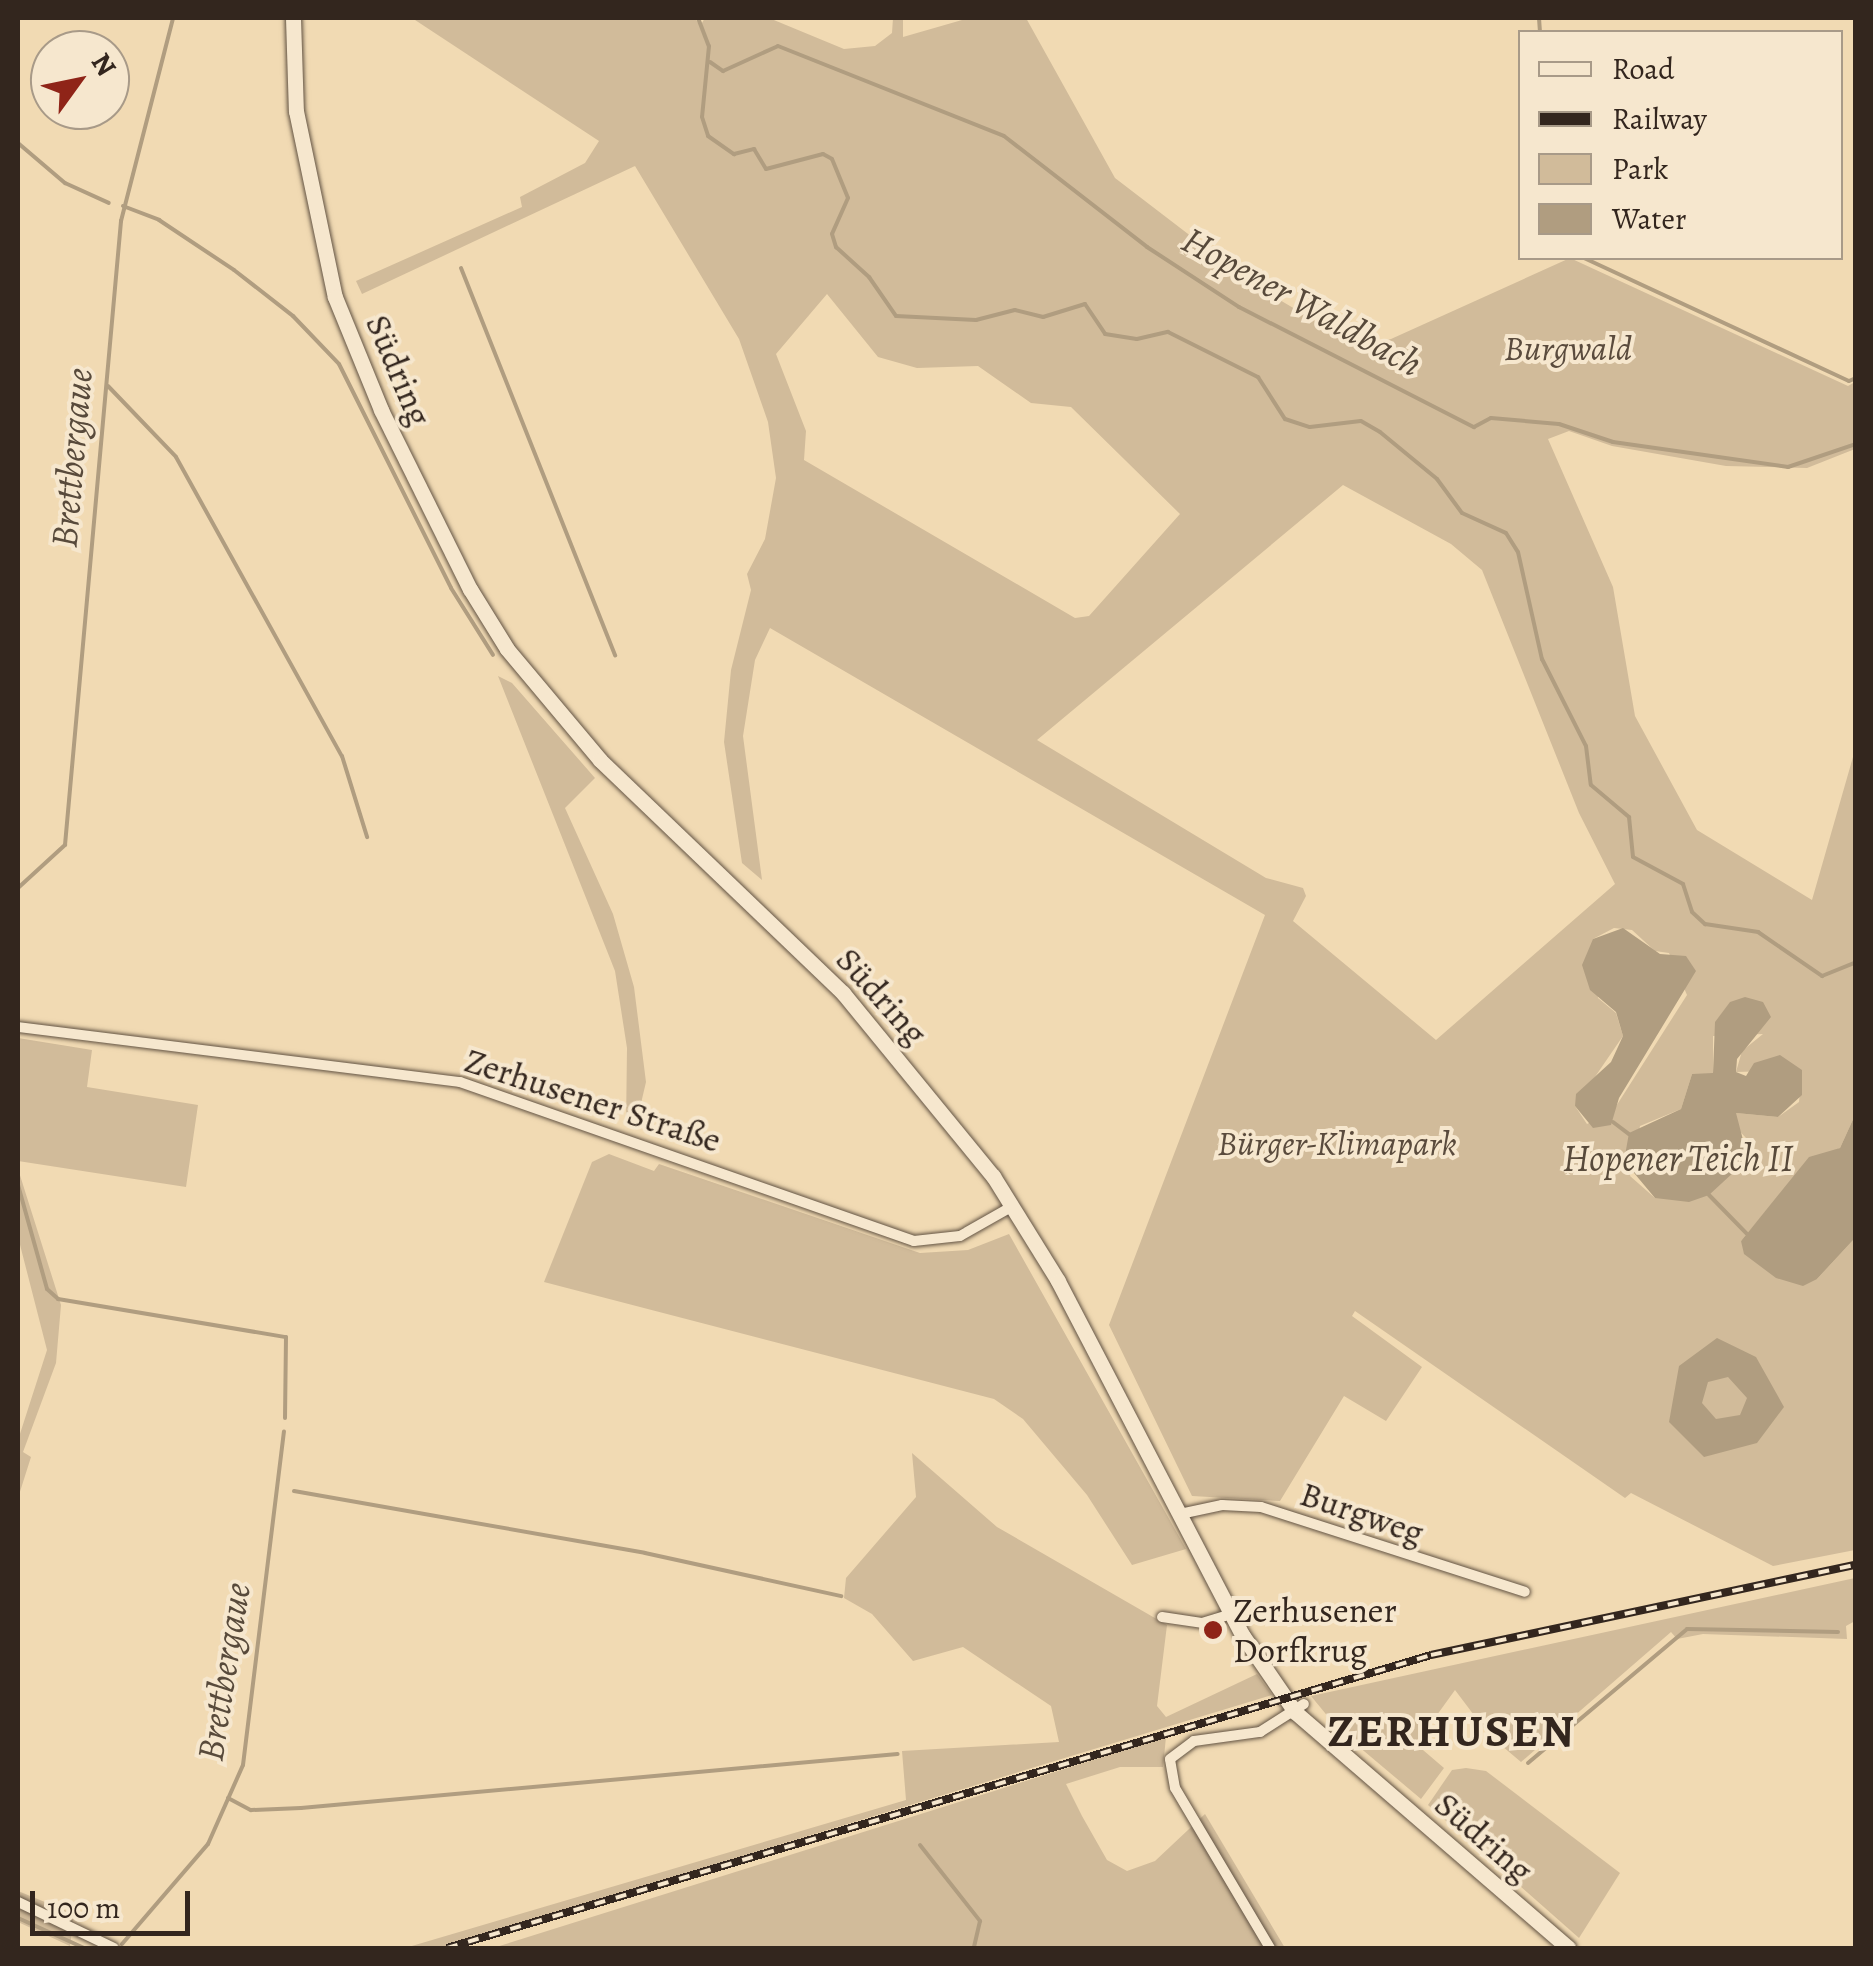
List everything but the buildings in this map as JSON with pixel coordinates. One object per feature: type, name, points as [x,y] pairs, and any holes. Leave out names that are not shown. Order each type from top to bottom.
[{"type":"main road","name":"Südring","points":[[294,18],[296,111],[335,297],[381,410],[488,620],[600,760],[843,993],[1013,1206],[1232,1614],[1300,1708],[1568,1948]]},
{"type":"street","name":"Zerhusener Straße","points":[[18,1027],[460,1082],[914,1241],[960,1236],[1013,1206]]},
{"type":"street","name":"Burgweg","points":[[1180,1514],[1222,1505],[1261,1507],[1525,1592]]},
{"type":"street","points":[[1162,1617],[1202,1623],[1232,1614]]},
{"type":"street","points":[[1270,1948],[1175,1788],[1170,1759],[1194,1741],[1260,1732],[1300,1708]]},
{"type":"street","points":[[18,1902],[114,1948]]},
{"type":"green space","points":[[412,18],[695,18],[700,26],[705,18],[769,18],[844,49],[875,46],[892,33],[893,18],[903,18],[903,37],[969,18],[1026,18],[1115,178],[1256,286],[1346,339],[1371,344],[1391,339],[1566,260],[1574,260],[1848,386],[1855,382],[1855,449],[1807,468],[1726,466],[1612,446],[1569,431],[1548,439],[1613,587],[1635,716],[1697,830],[1812,900],[1855,750],[1855,1115],[1840,1148],[1804,1165],[1741,1241],[1817,1279],[1855,1238],[1855,1550],[1773,1566],[1631,1493],[1625,1498],[1355,1311],[1352,1316],[1422,1367],[1386,1421],[1344,1396],[1280,1501],[1192,1496],[1109,1325],[1265,915],[770,628],[755,660],[743,736],[762,880],[742,863],[724,742],[731,670],[751,590],[747,574],[765,539],[776,478],[768,422],[739,339],[635,166],[362,294],[356,281],[522,207],[520,197],[585,163],[599,141]],"holes":[[[827,294],[878,357],[917,368],[978,366],[1031,403],[1071,407],[1180,514],[1089,616],[1075,618],[804,460],[806,431],[776,354]],[[1343,485],[1451,544],[1482,570],[1579,813],[1615,884],[1436,1040],[1293,921],[1306,896],[1303,888],[1266,878],[1037,740]],[[1614,928],[1632,930],[1655,951],[1669,953],[1687,995],[1613,1111],[1587,1124],[1575,1106],[1623,1036],[1616,1013],[1598,998],[1593,939]],[[1763,1034],[1742,1051],[1736,1072],[1802,1070],[1799,1102],[1778,1117],[1736,1113],[1735,1126],[1746,1138],[1740,1170],[1655,1198],[1630,1176],[1640,1126],[1681,1109],[1692,1074],[1713,1074],[1713,1036]]]},
{"type":"green space","points":[[498,676],[512,683],[595,778],[565,808],[613,914],[634,987],[646,1082],[635,1129],[626,1126],[627,1048],[615,971]]},
{"type":"green space","points":[[18,1038],[92,1050],[87,1087],[198,1105],[186,1187],[18,1161]]},
{"type":"green space","points":[[609,1154],[654,1171],[659,1164],[920,1253],[968,1250],[1009,1234],[1186,1549],[1132,1565],[1087,1495],[1023,1419],[994,1399],[544,1282],[592,1162]]},
{"type":"green space","points":[[18,1169],[61,1305],[56,1363],[23,1452],[31,1457],[18,1498],[18,1440],[47,1350],[18,1237]]},
{"type":"green space","points":[[912,1453],[997,1527],[1167,1625],[1157,1706],[1166,1717],[1257,1674],[1272,1695],[440,1948],[405,1948],[906,1800],[902,1751],[1059,1742],[1051,1706],[963,1647],[913,1661],[872,1614],[844,1598],[846,1578],[916,1497]]},
{"type":"green space","points":[[1855,1578],[1855,1621],[1846,1626],[1847,1639],[1703,1634],[1677,1639],[1671,1632],[1521,1762],[1489,1735],[1455,1690],[1416,1744],[1444,1768],[1421,1799],[1339,1730],[1311,1696]]},
{"type":"green space","points":[[1166,1737],[1163,1767],[1120,1767],[1066,1784],[1082,1816],[1107,1860],[1127,1871],[1155,1861],[1205,1814],[1285,1948],[493,1948]]},
{"type":"green space","points":[[1452,1770],[1486,1771],[1620,1873],[1579,1938],[1428,1805]]},
{"type":"green space","points":[[18,1891],[74,1914],[70,1946],[18,1922]]},
{"type":"water","points":[[1623,928],[1660,954],[1686,956],[1696,971],[1619,1098],[1611,1125],[1593,1128],[1575,1106],[1576,1094],[1611,1062],[1623,1036],[1616,1012],[1590,990],[1582,965],[1593,939]]},
{"type":"water","name":"Hopener Teich II","points":[[1745,997],[1763,1002],[1771,1017],[1737,1059],[1736,1072],[1746,1076],[1754,1063],[1780,1055],[1802,1070],[1802,1095],[1778,1117],[1736,1113],[1748,1159],[1709,1195],[1689,1202],[1655,1198],[1624,1161],[1629,1133],[1681,1109],[1692,1074],[1713,1073],[1715,1022],[1730,1002]]},
{"type":"water","points":[[1855,1115],[1855,1238],[1817,1279],[1803,1286],[1776,1278],[1744,1254],[1741,1241],[1809,1157],[1840,1148]]},
{"type":"water","points":[[1717,1338],[1756,1357],[1784,1407],[1757,1443],[1704,1457],[1669,1422],[1679,1366]],"holes":[[[1728,1377],[1747,1398],[1740,1415],[1716,1419],[1702,1403],[1708,1382]]]},
{"type":"waterway","name":"Brettbergaue","points":[[18,888],[65,845],[121,221],[173,18]]},
{"type":"waterway","points":[[698,18],[709,46],[702,117],[708,136],[734,154],[754,149],[766,169],[823,154],[832,159],[848,198],[832,234],[836,247],[869,277],[896,316],[976,320],[1015,310],[1043,317],[1085,304],[1105,334],[1137,339],[1168,332],[1258,377],[1285,419],[1310,427],[1361,421],[1380,432],[1437,479],[1462,513],[1506,533],[1518,552],[1542,659],[1586,746],[1591,785],[1629,817],[1633,857],[1683,884],[1692,912],[1705,924],[1758,932],[1822,976],[1856,962]]},
{"type":"waterway","points":[[1539,18],[1540,30]]},
{"type":"waterway","name":"Hopener Waldbach","points":[[710,62],[723,71],[778,46],[1004,136],[1147,247],[1239,307],[1474,427],[1491,418],[1559,424],[1613,442],[1788,467],[1856,444]]},
{"type":"waterway","points":[[18,143],[65,183],[109,203]]},
{"type":"waterway","points":[[123,206],[159,220],[234,270],[293,316],[339,364],[451,588],[493,655]]},
{"type":"waterway","points":[[1588,260],[1849,381],[1856,378]]},
{"type":"waterway","points":[[461,268],[615,655]]},
{"type":"waterway","points":[[108,386],[176,457],[342,756],[367,837]]},
{"type":"waterway","points":[[1613,1122],[1629,1134]]},
{"type":"waterway","name":"Brettbergaue","points":[[18,1185],[47,1289],[58,1299],[286,1337],[285,1418]]},
{"type":"waterway","points":[[1709,1195],[1747,1234]]},
{"type":"waterway","name":"Brettbergaue","points":[[122,1944],[208,1844],[243,1765],[284,1432]]},
{"type":"waterway","points":[[294,1491],[645,1553],[841,1596]]},
{"type":"waterway","points":[[1528,1763],[1687,1629],[1838,1632]]},
{"type":"waterway","points":[[228,1798],[251,1810],[301,1808],[898,1754]]},
{"type":"waterway","points":[[920,1845],[980,1921],[974,1948]]},
{"type":"waterway","points":[[18,1918],[84,1948]]},
{"type":"railway","points":[[447,1948],[1431,1655],[1856,1565]]},
{"type":"place","name":"Zerhusener Dorfkrug","points":[[1213,1630]]},
{"type":"district","name":"ZERHUSEN","points":[[1452,1732]]},
{"type":"park label","name":"Burgwald","points":[[1568,348]]},
{"type":"park label","name":"Bürger-Klimapark","points":[[1337,1143]]}]
